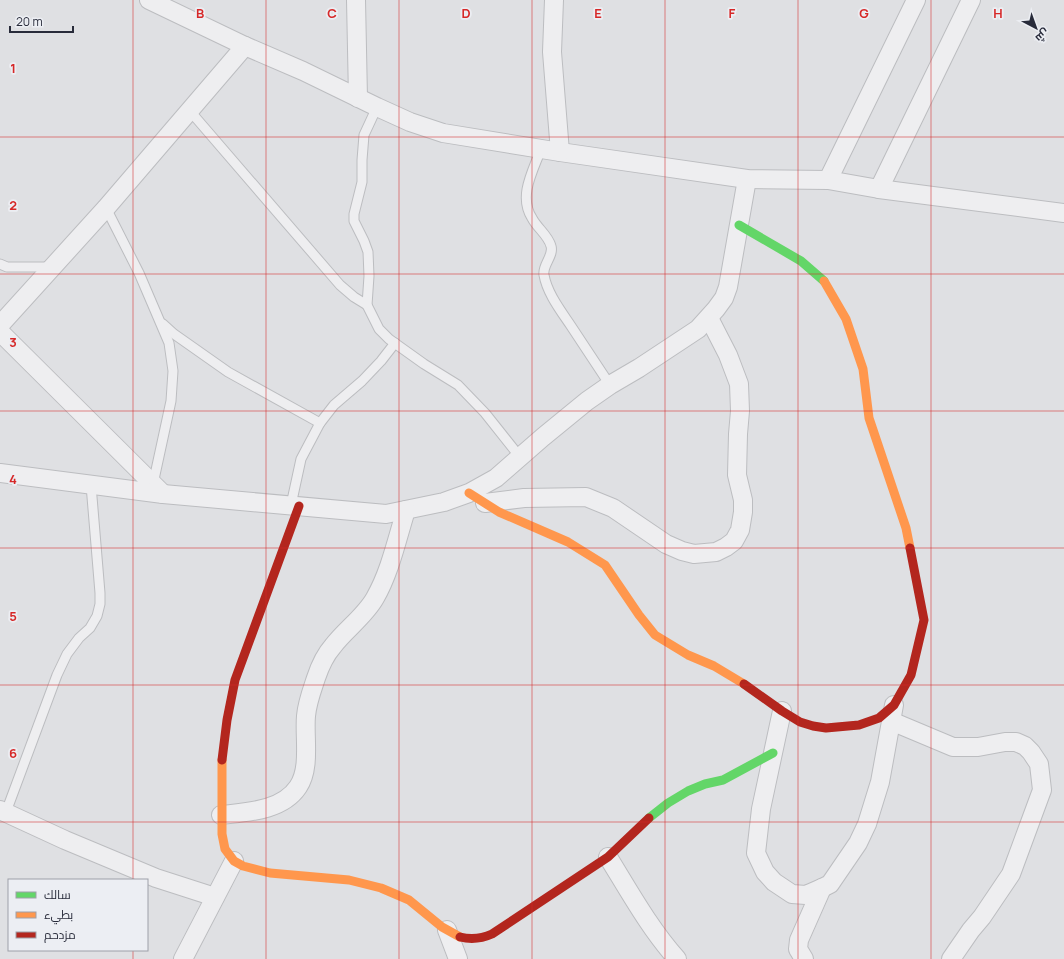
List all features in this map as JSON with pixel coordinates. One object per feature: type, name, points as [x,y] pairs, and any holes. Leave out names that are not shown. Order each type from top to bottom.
[{"type":"street","points":[[149,0],[410,122],[443,133],[560,152],[747,179],[828,180],[879,189],[1064,213]]},
{"type":"street","points":[[356,0],[358,98]]},
{"type":"street","points":[[554,0],[552,52],[560,152]]},
{"type":"street","points":[[828,180],[916,0]]},
{"type":"street","points":[[879,189],[971,0]]},
{"type":"street","points":[[0,325],[106,208],[245,46]]},
{"type":"street","points":[[0,473],[91,485],[158,489],[386,514],[444,502],[469,493],[496,478],[587,401],[698,329],[709,318],[724,298],[728,287],[747,179]]},
{"type":"street","points":[[739,226],[801,261],[825,282],[846,319],[862,370],[869,418],[906,528],[924,620],[911,675],[893,713],[880,782],[867,824],[858,843],[830,884],[806,895],[792,894],[774,882],[765,872],[756,853],[761,809],[782,711]]},
{"type":"street","points":[[485,503],[524,498],[586,497],[613,508],[666,544],[682,551],[694,554],[716,552],[734,541],[740,530],[743,512],[743,500],[737,475],[740,411],[739,384],[728,355],[709,318]]},
{"type":"street","points":[[0,332],[158,489]]},
{"type":"street","points":[[469,493],[499,512],[568,542],[605,565],[639,615],[655,634],[688,655],[714,666],[745,684],[800,722],[826,728],[859,725],[893,713],[954,747],[978,747],[1005,742],[1016,742],[1028,749],[1040,764],[1042,790],[1011,874],[951,959]]},
{"type":"street","points":[[295,505],[232,691],[225,728],[221,780],[222,834],[224,845],[228,853],[234,861],[240,865],[250,869],[346,880],[376,886],[412,902],[447,930],[469,939],[478,939],[492,934],[608,857],[648,819],[668,803],[699,786],[724,780],[773,753]]},
{"type":"street","points":[[221,815],[257,811],[269,807],[293,794],[298,787],[304,771],[306,716],[310,694],[319,670],[333,646],[375,599],[386,573],[406,510]]},
{"type":"street","points":[[3,811],[65,840],[156,878],[215,897]]},
{"type":"street","points":[[608,857],[657,933],[678,959]]},
{"type":"street","points":[[183,959],[234,861]]},
{"type":"street","points":[[804,959],[798,949],[799,940],[822,888]]},
{"type":"street","points":[[447,930],[458,959]]},
{"type":"lane","points":[[367,305],[370,276],[368,252],[354,221],[354,214],[362,182],[364,135],[377,107]]},
{"type":"lane","points":[[190,111],[340,285],[354,297],[367,305],[379,329],[395,343],[458,385],[485,413],[520,457]]},
{"type":"lane","points":[[541,149],[525,194],[526,207],[532,219],[547,238],[551,246],[551,251],[545,264],[543,274],[549,291],[610,385]]},
{"type":"lane","points":[[106,208],[139,273],[169,343],[173,371],[158,489]]},
{"type":"lane","points":[[0,264],[7,267],[53,266]]},
{"type":"lane","points":[[160,321],[174,334],[228,372],[320,423]]},
{"type":"lane","points":[[295,505],[300,459],[320,423],[334,405],[362,381],[381,361],[395,343]]},
{"type":"lane","points":[[3,811],[57,675],[67,654],[79,638],[94,624],[100,610],[100,593],[91,485]]},
{"type":"traffic: fast","points":[[739,225],[801,261],[824,281]]},
{"type":"traffic: fast","points":[[649,818],[668,803],[688,791],[705,784],[723,780],[773,753]]},
{"type":"traffic: slow","points":[[824,281],[846,319],[863,369],[869,418],[906,528],[910,548]]},
{"type":"traffic: slow","points":[[469,493],[499,512],[568,542],[605,565],[639,615],[655,635],[688,655],[714,666],[744,684]]},
{"type":"traffic: slow","points":[[222,760],[222,834],[225,849],[234,861],[243,866],[270,873],[349,880],[381,888],[409,900],[442,927],[460,937]]},
{"type":"traffic: jam","points":[[222,760],[227,720],[235,680],[299,506]]},
{"type":"traffic: jam","points":[[744,684],[800,722],[813,726],[826,728],[859,725],[879,718],[894,705],[911,675],[924,620],[910,548]]},
{"type":"traffic: jam","points":[[460,937],[476,938],[492,934],[608,857],[649,818]]}]
